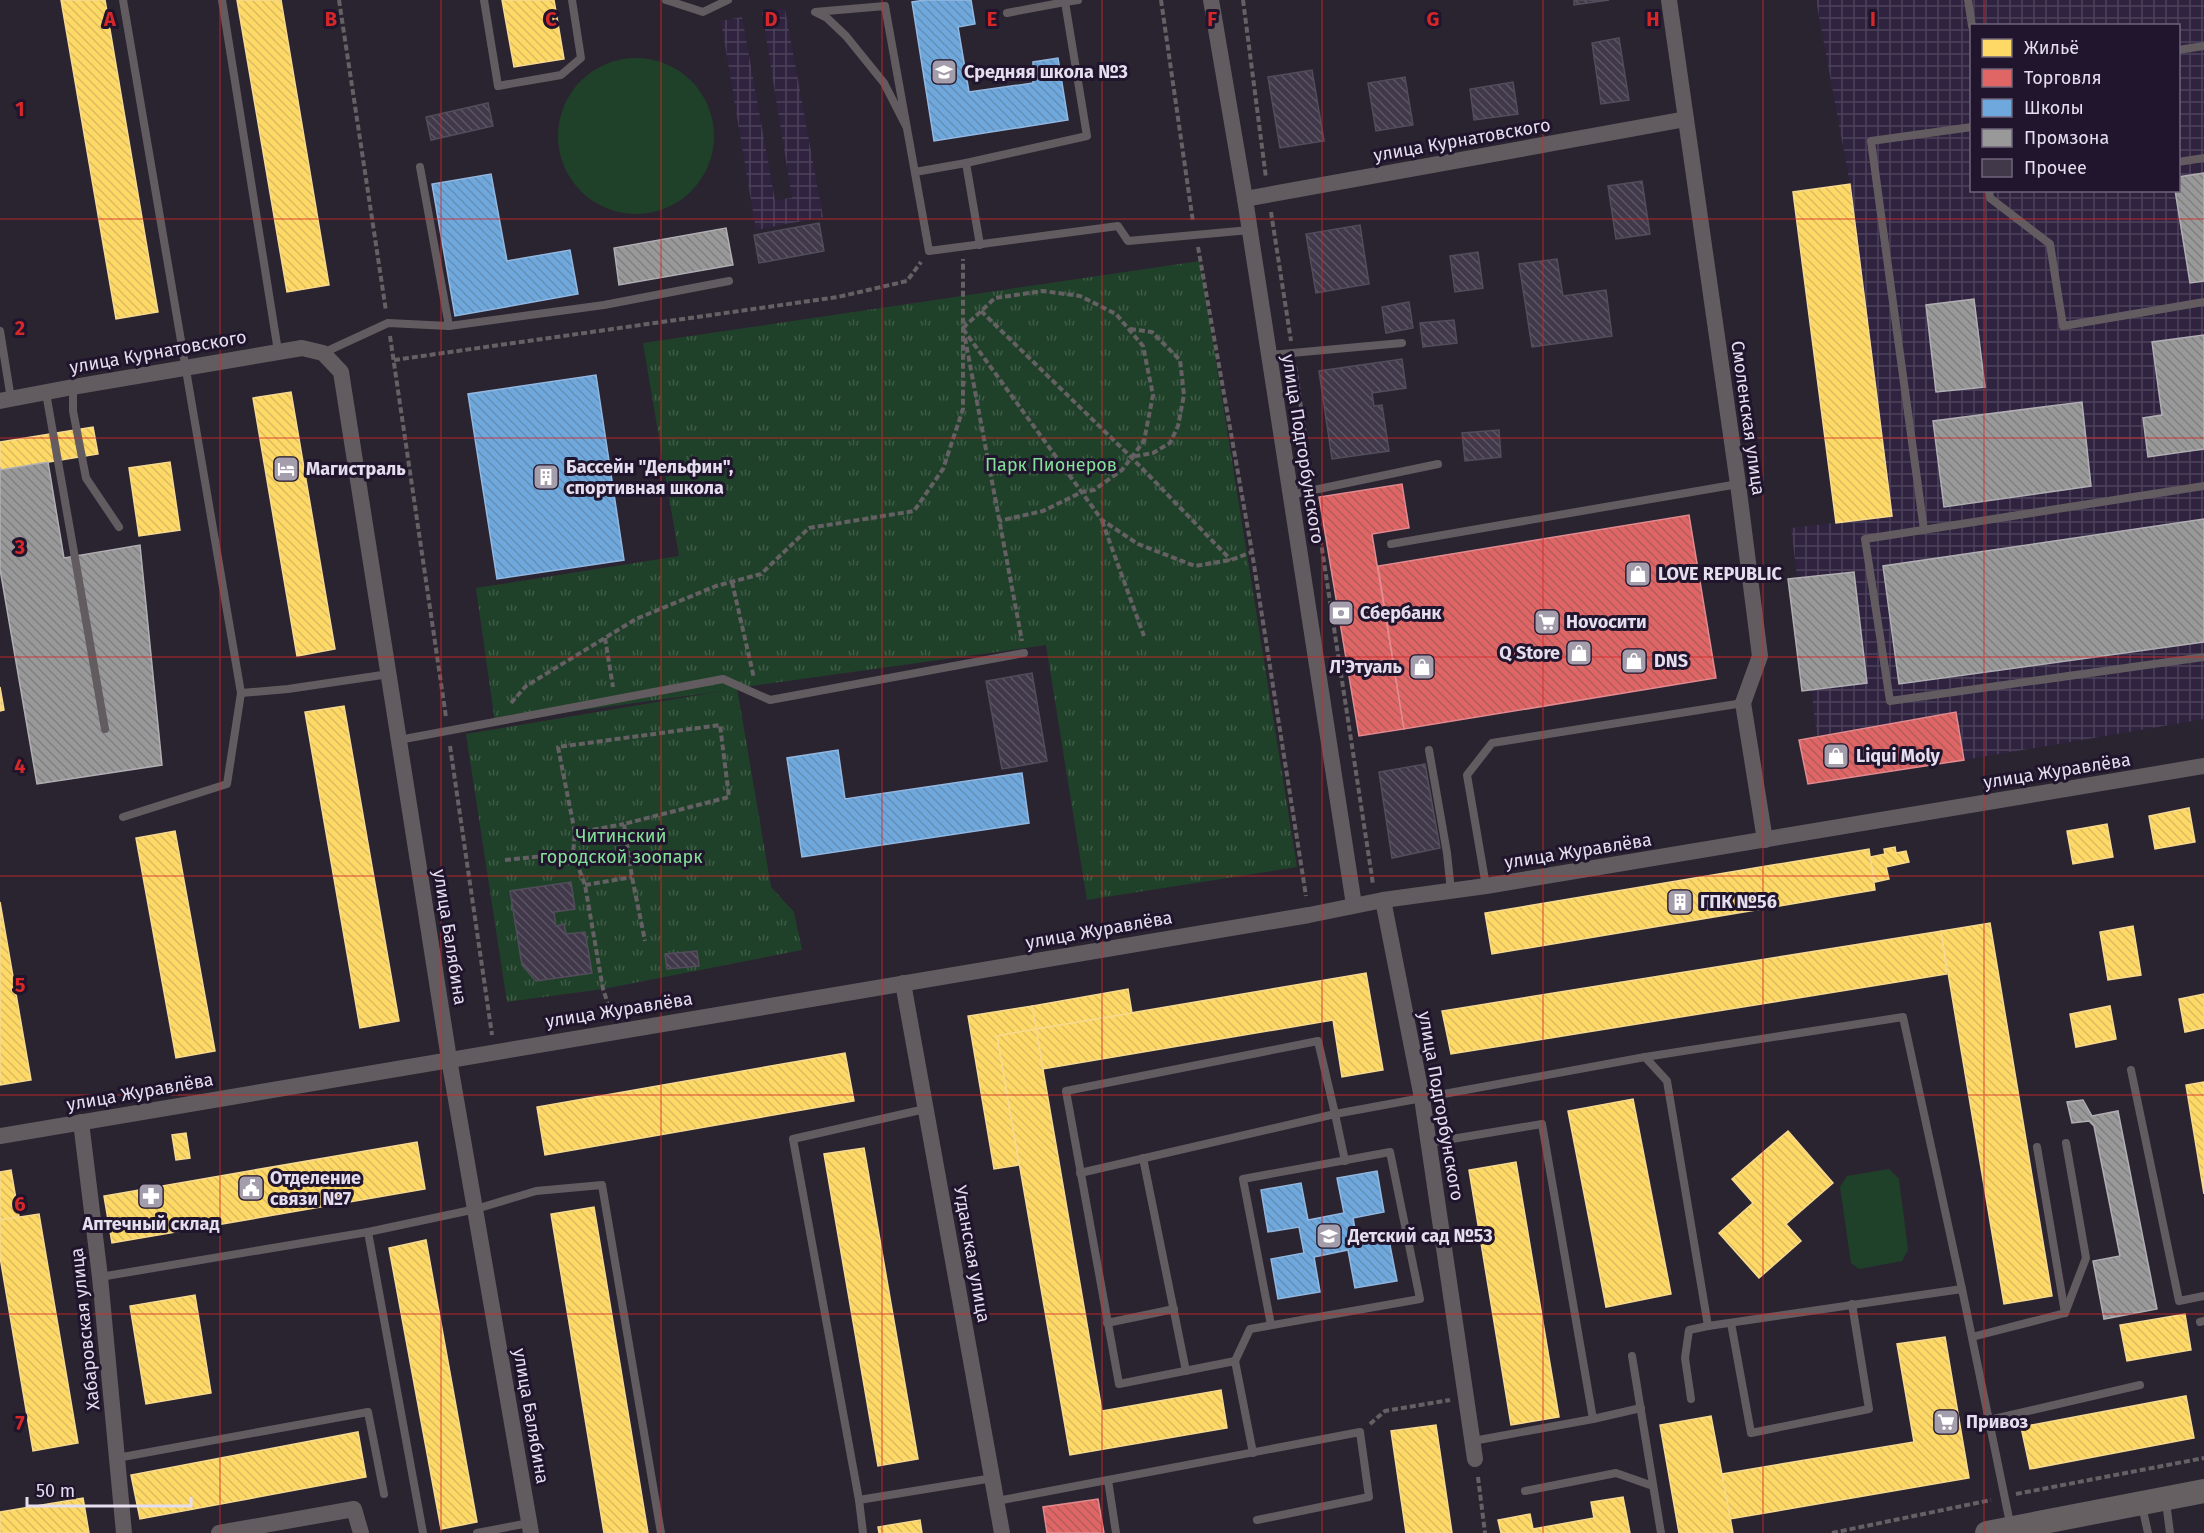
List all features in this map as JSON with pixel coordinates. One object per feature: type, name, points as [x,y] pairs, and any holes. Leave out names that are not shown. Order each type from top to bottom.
[{"type":"main road","points":[[1999,1531],[2204,1491]]},
{"type":"street","name":"улица Подгорбунского","points":[[1211,0],[1250,230],[1354,905]]},
{"type":"street","name":"Смоленская улица","points":[[1669,0],[1738,484],[1760,656],[1743,703],[1765,840]]},
{"type":"street","name":"улица Курнатовского","points":[[1245,200],[1686,119]]},
{"type":"street","name":"улица Курнатовского","points":[[6,400],[278,351],[302,348],[323,353]]},
{"type":"street","name":"улица Балябина","points":[[323,353],[341,372],[449,1059],[530,1528]]},
{"type":"street","name":"улица Журавлёва","points":[[0,1136],[617,1030],[1309,915],[1380,900],[1486,886],[2204,766]]},
{"type":"street","name":"улица Подгорбунского","points":[[1380,900],[1422,1098],[1475,1459]]},
{"type":"street","name":"Угданская улица","points":[[903,983],[1002,1533]]},
{"type":"street","name":"Хабаровская улица","points":[[81,1122],[100,1277],[124,1533]]},
{"type":"street","points":[[219,1533],[354,1509],[361,1533]]},
{"type":"lane","points":[[123,0],[241,693],[227,784],[123,817]]},
{"type":"lane","points":[[222,0],[278,351]]},
{"type":"lane","points":[[484,0],[498,86],[561,75],[581,58],[572,0]]},
{"type":"lane","points":[[666,0],[703,12],[728,0]]},
{"type":"lane","points":[[1007,13],[1078,0]]},
{"type":"lane","points":[[1968,0],[1972,24]]},
{"type":"lane","points":[[915,172],[1087,136],[1065,2]]},
{"type":"lane","points":[[906,128],[884,83],[846,36],[827,18],[814,12],[885,6],[929,251],[1118,226],[1128,241],[1250,230]]},
{"type":"lane","points":[[2180,50],[2204,46]]},
{"type":"lane","points":[[1924,530],[1871,141],[1970,127]]},
{"type":"lane","points":[[2180,162],[2204,158]]},
{"type":"lane","points":[[966,163],[980,244]]},
{"type":"lane","points":[[420,167],[449,326]]},
{"type":"lane","points":[[1989,192],[1990,198],[2050,244],[2063,326],[2204,302]]},
{"type":"lane","points":[[323,353],[388,323],[449,326],[604,304],[729,281]]},
{"type":"lane","points":[[0,331],[6,400]]},
{"type":"lane","points":[[1269,354],[1402,343]]},
{"type":"lane","points":[[73,387],[73,411],[86,478],[119,527]]},
{"type":"lane","points":[[46,393],[105,729]]},
{"type":"lane","points":[[1290,495],[1438,464]]},
{"type":"lane","points":[[1390,544],[1738,484]]},
{"type":"lane","points":[[2204,486],[1865,539],[1890,701],[2204,657]]},
{"type":"lane","points":[[399,740],[723,679],[770,700],[1024,653]]},
{"type":"lane","points":[[241,693],[288,689],[389,674]]},
{"type":"lane","points":[[1486,886],[1467,775],[1492,743],[1743,703]]},
{"type":"lane","points":[[1430,750],[1451,891]]},
{"type":"lane","points":[[1080,1173],[1335,1114],[1645,1057],[1903,1017],[2005,1497],[1999,1531]]},
{"type":"lane","points":[[1235,1361],[1119,1384],[1066,1091],[1318,1041],[1345,1161]]},
{"type":"lane","points":[[1645,1057],[1667,1081],[1708,1326]]},
{"type":"lane","points":[[2132,1070],[2179,1301],[2204,1296]]},
{"type":"lane","points":[[863,1533],[859,1500],[793,1139],[925,1109]]},
{"type":"lane","points":[[1428,1143],[1542,1124],[1593,1419]]},
{"type":"lane","points":[[2065,1313],[2086,1258],[2066,1143]]},
{"type":"lane","points":[[2037,1147],[2065,1313]]},
{"type":"lane","points":[[1253,1453],[1235,1361],[1250,1329],[1420,1299],[1390,1152],[1243,1179],[1271,1325]]},
{"type":"lane","points":[[1143,1158],[1186,1371]]},
{"type":"lane","points":[[100,1277],[368,1232],[476,1209],[536,1191],[602,1185],[661,1533]]},
{"type":"lane","points":[[368,1232],[423,1533]]},
{"type":"lane","points":[[1691,1399],[1686,1358],[1689,1330],[1962,1289]]},
{"type":"lane","points":[[1731,1323],[1751,1433],[1869,1409],[1852,1304]]},
{"type":"lane","points":[[1107,1323],[1173,1309]]},
{"type":"lane","points":[[1972,1337],[2065,1313]]},
{"type":"lane","points":[[1632,1356],[1661,1533]]},
{"type":"lane","points":[[1989,1420],[2140,1385]]},
{"type":"lane","points":[[1473,1441],[1641,1408]]},
{"type":"lane","points":[[117,1458],[368,1412],[384,1494]]},
{"type":"lane","points":[[997,1501],[1360,1432],[1369,1497],[1257,1520]]},
{"type":"lane","points":[[1525,1491],[1616,1473],[1653,1486]]},
{"type":"lane","points":[[859,1500],[993,1478]]},
{"type":"lane","points":[[1108,1480],[1116,1533]]},
{"type":"lane","points":[[2166,1498],[2170,1533]]},
{"type":"lane","points":[[2142,1503],[2148,1533]]},
{"type":"lane","points":[[477,1533],[530,1528]]},
{"type":"path","points":[[339,0],[394,360],[494,1051]]},
{"type":"path","points":[[1161,0],[1196,235],[1252,552],[1309,915]]},
{"type":"path","points":[[1243,0],[1268,196],[1380,900]]},
{"type":"path","points":[[495,722],[526,686],[636,619],[716,586],[761,574],[809,528],[914,511],[943,469],[963,409],[963,247]]},
{"type":"path","points":[[394,360],[838,297],[907,281],[929,251]]},
{"type":"path","points":[[963,329],[995,298],[1043,291],[1080,296],[1116,314],[1143,346],[1154,395],[1144,441],[1122,470],[1094,490],[1082,492],[1042,511],[999,521]]},
{"type":"path","points":[[981,311],[1131,457],[1231,560]]},
{"type":"path","points":[[963,329],[1102,520],[1144,636]]},
{"type":"path","points":[[963,329],[1024,653]]},
{"type":"path","points":[[1129,329],[1152,332],[1180,360],[1184,395],[1178,426],[1170,443],[1153,453],[1131,457]]},
{"type":"path","points":[[1102,520],[1138,544],[1195,566],[1231,560],[1252,552]]},
{"type":"path","points":[[732,582],[758,694]]},
{"type":"path","points":[[605,638],[616,699]]},
{"type":"path","points":[[575,833],[624,824],[729,797],[720,725],[558,747],[575,833],[573,853],[585,885],[603,989],[617,1030]]},
{"type":"path","points":[[624,824],[645,941]]},
{"type":"path","points":[[505,860],[573,853]]},
{"type":"path","points":[[585,885],[632,877]]},
{"type":"path","points":[[1360,1432],[1385,1410],[1467,1398]]},
{"type":"path","points":[[1832,1533],[1855,1531],[2005,1497],[2204,1458]]},
{"type":"path","points":[[1475,1459],[1485,1533]]},
{"type":"shaded area","points":[[1816,0],[2204,0],[2204,719],[1964,760],[1956,712],[1817,736],[1791,528],[1892,516],[1850,184]]},
{"type":"shaded area","points":[[785,9],[823,217],[756,230],[721,21],[742,17],[775,200],[792,198],[762,12]]},
{"type":"green space","points":[[636,58],[651,59],[666,64],[691,81],[708,106],[713,121],[713,151],[708,166],[691,191],[666,208],[651,213],[636,214],[621,213],[606,208],[581,191],[564,166],[559,151],[558,136],[559,121],[564,106],[581,81],[606,64],[621,59]]},
{"type":"green space","name":"Парк Пионеров","points":[[1200,261],[1297,867],[1087,900],[1046,645],[737,688],[771,887],[794,912],[802,950],[603,989],[507,1002],[466,734],[723,691],[495,722],[476,588],[679,556],[643,343]]},
{"type":"green space","points":[[1889,1169],[1899,1179],[1908,1250],[1902,1261],[1859,1269],[1851,1263],[1840,1187],[1847,1176]]},
{"type":"building: Жильё","points":[[61,0],[105,0],[158,312],[116,319]]},
{"type":"building: Жильё","points":[[237,0],[281,0],[329,285],[287,292]]},
{"type":"building: Жильё","points":[[502,0],[554,0],[564,59],[514,67]]},
{"type":"building: Жильё","points":[[1850,184],[1892,516],[1836,523],[1793,192]]},
{"type":"building: Жильё","points":[[291,392],[335,649],[297,656],[253,398]]},
{"type":"building: Жильё","points":[[93,427],[98,454],[0,470],[0,442]]},
{"type":"building: Жильё","points":[[170,462],[180,530],[139,536],[129,468]]},
{"type":"building: Жильё","points":[[0,687],[4,710],[0,711]]},
{"type":"building: Жильё","points":[[344,706],[399,1021],[360,1028],[305,712]]},
{"type":"building: Жильё","points":[[2189,808],[2195,842],[2155,849],[2149,816]]},
{"type":"building: Жильё","points":[[2107,824],[2113,857],[2073,864],[2067,831]]},
{"type":"building: Жильё","points":[[175,831],[215,1051],[176,1058],[136,838]]},
{"type":"building: Жильё","points":[[1895,847],[1896,853],[1906,851],[1909,862],[1886,867],[1889,879],[1875,882],[1870,857],[1885,854],[1884,849]]},
{"type":"building: Жильё","name":"ГПК №56","points":[[1869,849],[1875,890],[1492,954],[1485,913]]},
{"type":"building: Жильё","points":[[0,902],[31,1080],[0,1085]]},
{"type":"building: Жильё","points":[[1990,923],[2052,1296],[2004,1304],[1941,931]]},
{"type":"building: Жильё","points":[[2133,926],[2141,975],[2108,980],[2100,932]]},
{"type":"building: Жильё","points":[[1941,931],[1947,974],[1451,1054],[1442,1011]]},
{"type":"building: Жильё","points":[[1366,973],[1383,1070],[1342,1077],[1333,1020],[1043,1069],[1036,1029]]},
{"type":"building: Жильё","points":[[1128,989],[1132,1013],[1036,1029],[1032,1006]]},
{"type":"building: Жильё","points":[[2204,994],[2204,1028],[2185,1032],[2179,999]]},
{"type":"building: Жильё","points":[[1032,1006],[1036,1029],[997,1036],[1019,1165],[994,1169],[968,1016]]},
{"type":"building: Жильё","points":[[2110,1006],[2116,1039],[2076,1047],[2070,1014]]},
{"type":"building: Жильё","points":[[1036,1029],[1102,1411],[1221,1390],[1227,1428],[1070,1455],[997,1036]]},
{"type":"building: Жильё","points":[[845,1053],[854,1101],[545,1155],[537,1107]]},
{"type":"building: Жильё","points":[[2204,1082],[2204,1194],[2186,1085]]},
{"type":"building: Жильё","points":[[1633,1099],[1671,1294],[1606,1307],[1568,1111]]},
{"type":"building: Жильё","points":[[1788,1131],[1833,1183],[1786,1224],[1801,1241],[1759,1278],[1719,1233],[1753,1203],[1732,1179]]},
{"type":"building: Жильё","points":[[186,1133],[190,1158],[176,1160],[172,1135]]},
{"type":"building: Жильё","points":[[417,1142],[425,1189],[112,1243],[104,1196]]},
{"type":"building: Жильё","points":[[864,1148],[918,1459],[878,1466],[824,1154]]},
{"type":"building: Жильё","points":[[1516,1162],[1559,1417],[1511,1425],[1469,1170]]},
{"type":"building: Жильё","points":[[11,1170],[19,1217],[0,1220],[0,1172]]},
{"type":"building: Жильё","points":[[594,1207],[648,1533],[604,1533],[551,1214]]},
{"type":"building: Жильё","points":[[39,1214],[78,1443],[33,1451],[0,1257],[0,1220]]},
{"type":"building: Жильё","points":[[426,1240],[477,1522],[441,1529],[389,1248]]},
{"type":"building: Жильё","points":[[195,1295],[211,1393],[146,1404],[130,1306]]},
{"type":"building: Жильё","points":[[2185,1314],[2191,1350],[2127,1361],[2120,1325]]},
{"type":"building: Жильё","points":[[1945,1337],[1969,1478],[1730,1519],[1721,1474],[1914,1442],[1897,1344]]},
{"type":"building: Жильё","points":[[2186,1396],[2194,1438],[2030,1469],[2021,1427]]},
{"type":"building: Жильё","points":[[1711,1416],[1733,1533],[1679,1533],[1660,1425]]},
{"type":"building: Жильё","points":[[1436,1425],[1452,1533],[1406,1533],[1391,1431]]},
{"type":"building: Жильё","points":[[358,1432],[366,1477],[140,1519],[131,1475]]},
{"type":"building: Жильё","points":[[1623,1497],[1630,1533],[1501,1533],[1498,1520],[1530,1514],[1533,1529],[1594,1518],[1591,1502]]},
{"type":"building: Жильё","points":[[83,1498],[89,1533],[0,1533],[0,1512]]},
{"type":"building: Жильё","points":[[920,1520],[922,1533],[879,1533],[878,1527]]},
{"type":"building: Торговля","points":[[1402,484],[1409,528],[1372,534],[1404,729],[1359,736],[1319,497]]},
{"type":"building: Торговля","name":"Ноvосити","points":[[1689,515],[1716,678],[1404,729],[1378,566]]},
{"type":"building: Торговля","points":[[1956,712],[1964,760],[1808,784],[1799,740]]},
{"type":"building: Торговля","points":[[1098,1499],[1104,1533],[1047,1533],[1043,1507]]},
{"type":"building: Школы","name":"Средняя школа №3","points":[[971,0],[975,24],[958,27],[969,92],[1033,83],[1033,62],[1058,58],[1068,120],[934,141],[912,2]]},
{"type":"building: Школы","points":[[491,174],[507,261],[570,250],[578,294],[455,316],[432,184]]},
{"type":"building: Школы","name":"Бассейн \"Дельфин\", спортивная школа","points":[[596,375],[624,560],[497,579],[468,394]]},
{"type":"building: Школы","points":[[838,750],[845,799],[1022,773],[1029,823],[802,857],[787,758]]},
{"type":"building: Школы","name":"Детский сад №53","points":[[1377,1171],[1384,1212],[1353,1218],[1358,1245],[1389,1240],[1397,1281],[1355,1288],[1348,1250],[1314,1257],[1320,1292],[1278,1299],[1271,1259],[1304,1253],[1299,1227],[1268,1232],[1261,1190],[1301,1183],[1308,1220],[1344,1213],[1337,1178]]},
{"type":"building: Промзона","points":[[2204,173],[2204,281],[2190,283],[2175,192],[2180,192],[2180,177]]},
{"type":"building: Промзона","points":[[726,228],[733,265],[619,285],[614,248]]},
{"type":"building: Промзона","points":[[1974,299],[1985,387],[1936,392],[1926,305]]},
{"type":"building: Промзона","points":[[2204,335],[2204,449],[2148,457],[2143,418],[2162,415],[2152,342]]},
{"type":"building: Промзона","points":[[2082,402],[2091,486],[1944,507],[1933,421]]},
{"type":"building: Промзона","points":[[48,462],[64,558],[140,545],[162,765],[37,784],[0,569],[0,470]]},
{"type":"building: Промзона","points":[[2204,519],[2204,642],[1899,684],[1883,566]]},
{"type":"building: Промзона","points":[[1854,572],[1867,683],[1802,691],[1788,579]]},
{"type":"building: Промзона","points":[[2083,1100],[2092,1116],[2118,1111],[2157,1309],[2104,1319],[2093,1261],[2120,1256],[2094,1126],[2089,1121],[2072,1123],[2067,1102]]},
{"type":"building: Прочее","points":[[1574,0],[1609,0],[1574,5]]},
{"type":"building: Прочее","points":[[1619,38],[1629,100],[1601,104],[1592,43]]},
{"type":"building: Прочее","points":[[1312,70],[1324,141],[1280,148],[1268,77]]},
{"type":"building: Прочее","points":[[1405,77],[1413,125],[1376,131],[1368,83]]},
{"type":"building: Прочее","points":[[1513,82],[1518,114],[1474,120],[1470,89]]},
{"type":"building: Прочее","points":[[488,103],[493,126],[431,140],[426,117]]},
{"type":"building: Прочее","points":[[1642,181],[1650,234],[1616,239],[1608,186]]},
{"type":"building: Прочее","points":[[819,223],[824,251],[759,263],[754,235]]},
{"type":"building: Прочее","points":[[1360,225],[1369,284],[1316,293],[1306,234]]},
{"type":"building: Прочее","points":[[1478,252],[1483,288],[1455,292],[1450,256]]},
{"type":"building: Прочее","points":[[1557,259],[1563,296],[1606,290],[1612,336],[1532,347],[1519,264]]},
{"type":"building: Прочее","points":[[1409,302],[1413,328],[1386,333],[1382,307]]},
{"type":"building: Прочее","points":[[1454,320],[1457,343],[1423,347],[1420,323]]},
{"type":"building: Прочее","points":[[1402,359],[1406,388],[1372,393],[1374,406],[1382,405],[1389,451],[1332,459],[1319,371]]},
{"type":"building: Прочее","points":[[1499,430],[1501,457],[1465,461],[1462,433]]},
{"type":"building: Прочее","points":[[1032,673],[1047,761],[1002,769],[986,681]]},
{"type":"building: Прочее","points":[[1425,764],[1440,848],[1392,858],[1379,772]]},
{"type":"building: Прочее","points":[[571,882],[575,909],[554,912],[556,926],[564,924],[566,934],[585,932],[592,973],[536,981],[522,965],[510,891]]},
{"type":"building: Прочее","points":[[697,951],[699,966],[667,969],[665,954]]},
{"type":"place","name":"Средняя школа №3","points":[[944,72]]},
{"type":"place","name":"Магистраль","points":[[286,469]]},
{"type":"place","name":"Бассейн \"Дельфин\", спортивная школа","points":[[546,477]]},
{"type":"place","name":"LOVE REPUBLIC","points":[[1638,574]]},
{"type":"place","name":"Сбербанк","points":[[1341,613]]},
{"type":"place","name":"Ноvосити","points":[[1547,622]]},
{"type":"place","name":"Q Store","points":[[1579,653]]},
{"type":"place","name":"DNS","points":[[1634,661]]},
{"type":"place","name":"Л'Этуаль","points":[[1422,667]]},
{"type":"place","name":"Liqui Moly","points":[[1836,756]]},
{"type":"place","name":"ГПК №56","points":[[1680,902]]},
{"type":"place","name":"Отделение связи №7","points":[[251,1188]]},
{"type":"place","name":"Аптечный склад","points":[[151,1196]]},
{"type":"place","name":"Детский сад №53","points":[[1329,1236]]},
{"type":"place","name":"Привоз","points":[[1946,1422]]},
{"type":"park label","name":"Читинский городской зоопарк","points":[[621,846]]}]
